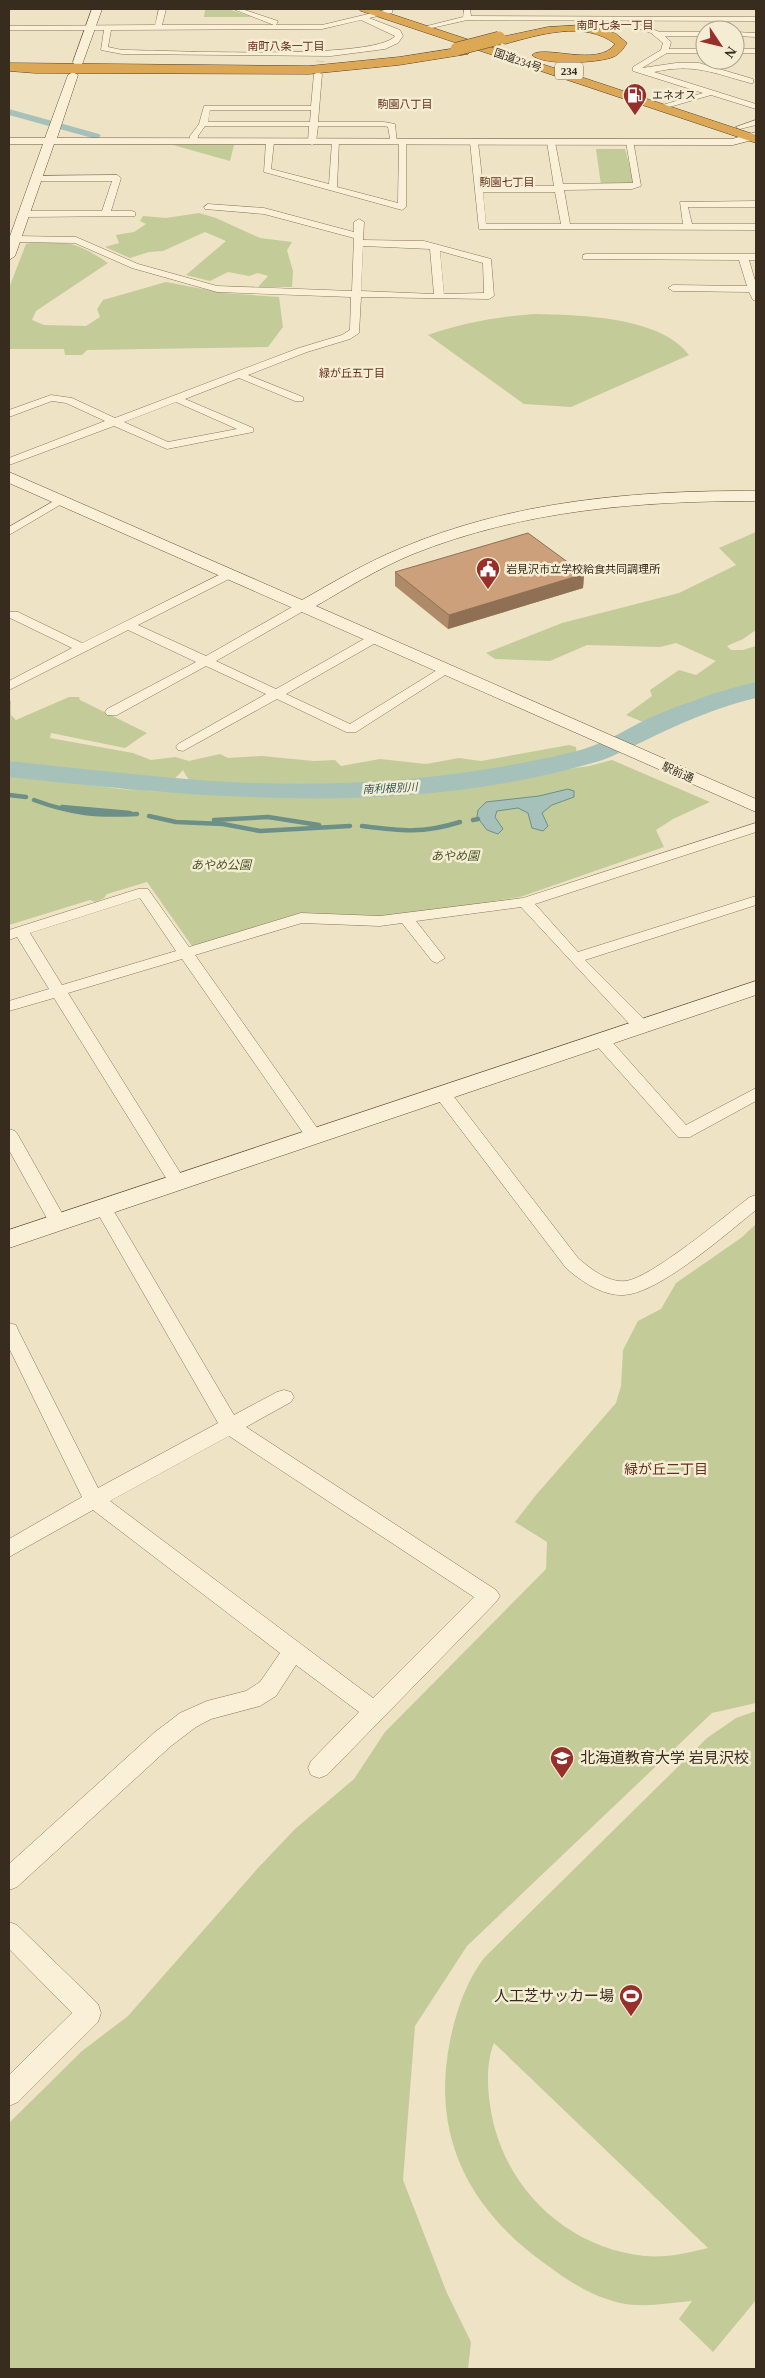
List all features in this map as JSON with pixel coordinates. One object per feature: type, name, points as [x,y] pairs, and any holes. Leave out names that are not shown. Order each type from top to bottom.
[{"type":"highway","name":"国道234号","points":[[364,13],[386,13],[599,87],[755,136]]},
{"type":"highway","points":[[9,67],[56,65],[310,70],[374,55],[413,41],[412,30],[386,13]]},
{"type":"highway","points":[[9,67],[34,69],[396,70],[462,54],[535,29],[564,26],[618,33],[631,42],[631,48],[613,72],[628,91]]},
{"type":"highway","name":"国道234号","points":[[428,27],[485,43],[628,91],[666,107],[740,127],[755,136]]},
{"type":"highway","points":[[485,43],[534,54],[577,59],[614,52],[620,48],[621,43],[609,34],[566,29],[527,33],[502,39]]},
{"type":"highway","points":[[9,59],[56,65]]},
{"type":"highway","points":[[485,62],[527,67],[599,87]]},
{"type":"street","points":[[78,62],[97,9]]},
{"type":"street","points":[[158,28],[162,9]]},
{"type":"street","points":[[236,9],[288,27]]},
{"type":"street","points":[[467,9],[467,18]]},
{"type":"street","points":[[616,9],[618,19]]},
{"type":"street","points":[[9,28],[322,27],[364,13],[398,32],[399,36],[395,42],[382,47],[320,57],[271,49],[111,50],[104,48],[108,28]]},
{"type":"street","points":[[428,27],[467,18],[756,19]]},
{"type":"street","points":[[618,19],[660,34],[695,34]]},
{"type":"street","points":[[274,36],[276,27]]},
{"type":"street","points":[[660,34],[667,42],[665,51]]},
{"type":"street","points":[[695,51],[665,51],[636,69],[756,108]]},
{"type":"street","points":[[646,72],[673,64],[695,64],[753,81]]},
{"type":"street","points":[[310,70],[315,108],[312,142]]},
{"type":"street","points":[[73,75],[11,249],[76,240],[135,266],[217,289],[439,297],[489,296],[488,261],[424,244],[358,240],[254,209],[208,207]]},
{"type":"street","points":[[666,107],[753,81]]},
{"type":"street","points":[[194,142],[194,136],[202,124],[207,108],[315,108]]},
{"type":"street","points":[[740,127],[756,122]]},
{"type":"street","points":[[202,124],[392,126],[398,142],[402,206],[267,170],[270,142]]},
{"type":"street","points":[[9,141],[734,142],[755,136]]},
{"type":"street","points":[[333,188],[336,142]]},
{"type":"street","points":[[474,142],[482,227],[756,227]]},
{"type":"street","points":[[550,142],[566,227]]},
{"type":"street","points":[[478,189],[632,186],[638,184],[630,142]]},
{"type":"street","points":[[37,178],[117,178],[106,214]]},
{"type":"street","points":[[688,227],[683,204],[756,204]]},
{"type":"street","points":[[24,214],[132,214]]},
{"type":"street","points":[[9,462],[303,350],[346,337],[355,331],[359,222]]},
{"type":"street","points":[[435,247],[439,297]]},
{"type":"street","points":[[586,257],[756,257]]},
{"type":"street","points":[[674,288],[754,288],[743,257]]},
{"type":"street","points":[[240,375],[299,399]]},
{"type":"street","points":[[9,414],[51,398],[68,400],[167,446],[248,430],[177,399]]},
{"type":"street","name":"駅前通","points":[[9,477],[756,806]]},
{"type":"street","points":[[112,712],[207,661],[303,606],[406,552],[442,538],[515,517],[581,505],[642,498],[756,496]]},
{"type":"street","points":[[9,532],[61,500]]},
{"type":"street","points":[[9,686],[229,574]]},
{"type":"street","points":[[10,615],[82,648]]},
{"type":"street","points":[[128,625],[351,729],[447,670]]},
{"type":"street","points":[[183,747],[278,695],[375,638]]},
{"type":"street","points":[[9,1006],[301,918],[380,921],[525,902],[756,827]]},
{"type":"street","points":[[178,1182],[58,991],[15,933],[143,892],[187,952],[314,1136]]},
{"type":"street","points":[[575,958],[756,900]]},
{"type":"street","points":[[525,902],[575,958],[641,1026]]},
{"type":"street","points":[[406,918],[437,958]]},
{"type":"street","points":[[9,1239],[756,988]]},
{"type":"street","points":[[601,1040],[684,1133],[756,1094]]},
{"type":"street","points":[[442,1093],[572,1263],[582,1272],[602,1283],[620,1288],[639,1284],[680,1258],[756,1201]]},
{"type":"street","points":[[9,1135],[58,1222]]},
{"type":"street","points":[[103,1207],[230,1426],[488,1596],[319,1768]]},
{"type":"street","points":[[9,1330],[94,1500],[374,1711]]},
{"type":"street","points":[[9,1549],[94,1500],[284,1397]]},
{"type":"street","points":[[9,1879],[163,1739],[188,1720],[207,1711],[252,1699],[268,1689],[293,1651]]},
{"type":"street","points":[[9,1933],[89,2013],[9,2093]]},
{"type":"green space","points":[[205,9],[228,9],[252,17],[204,17]]},
{"type":"green space","points":[[173,145],[234,145],[230,161]]},
{"type":"green space","points":[[596,149],[625,149],[634,182],[630,185],[601,185]]},
{"type":"green space","points":[[199,213],[216,218],[260,238],[292,242],[287,250],[293,271],[292,287],[258,287],[268,276],[258,273],[249,276],[228,272],[210,281],[186,275],[226,241],[205,232],[163,251],[149,252],[130,258],[105,247],[119,243],[116,235],[134,232],[146,224],[140,221],[143,216],[166,218]]},
{"type":"green space","points":[[58,242],[74,245],[89,251],[108,263],[36,311],[32,320],[44,325],[86,326],[100,317],[97,309],[103,300],[166,282],[224,293],[279,297],[283,327],[268,347],[87,350],[82,355],[65,355],[64,349],[9,349],[9,288],[26,244]]},
{"type":"green space","points":[[533,314],[594,317],[639,325],[659,332],[676,342],[689,355],[571,407],[524,404],[428,335],[480,321]]},
{"type":"green space","points":[[756,532],[756,630],[743,639],[727,646],[731,650],[743,650],[756,646],[756,682],[692,701],[643,722],[626,715],[652,696],[650,690],[679,670],[696,675],[716,661],[676,643],[660,647],[587,645],[550,661],[495,659],[486,653],[562,623],[679,593],[736,565],[719,548]]},
{"type":"green space","name":"あやめ公園","points":[[69,697],[79,697],[80,700],[147,733],[125,748],[51,733],[50,738],[133,753],[151,760],[175,757],[189,761],[220,754],[228,758],[262,756],[314,761],[335,760],[341,766],[380,759],[426,764],[459,758],[481,761],[569,745],[576,747],[577,757],[526,773],[414,792],[589,766],[612,760],[710,802],[673,819],[656,830],[664,847],[520,897],[381,918],[298,914],[192,946],[147,882],[107,894],[104,898],[95,902],[90,900],[9,925],[9,774],[136,791],[81,781],[56,767],[9,763],[9,700],[11,701],[11,715],[16,720]],"holes":[[[183,770],[189,780],[196,786],[213,793],[253,795],[147,791],[166,784]]]},
{"type":"green space","points":[[756,1224],[756,1703],[712,1713],[467,1946],[415,2026],[403,2180],[447,2293],[471,2342],[468,2369],[9,2369],[9,2123],[82,2051],[128,2016],[258,1868],[295,1829],[354,1779],[385,1732],[546,1569],[547,1542],[515,1522],[616,1403],[621,1386],[623,1350],[638,1321],[661,1309],[676,1283],[741,1238]]},
{"type":"green space","name":"人工芝サッカー場","points":[[756,1711],[756,2300],[713,2352],[679,2319],[692,2301],[638,2305],[609,2300],[571,2282],[517,2242],[476,2193],[461,2167],[451,2138],[446,2108],[445,2075],[455,2019],[467,1987],[484,1958],[707,1738],[736,1718]],"holes":[[[494,2043],[708,2248],[669,2256],[645,2256],[619,2251],[594,2243],[571,2231],[550,2215],[516,2177],[504,2154],[495,2129],[490,2108],[488,2085],[489,2063]]]},
{"type":"water","points":[[568,789],[574,791],[574,797],[552,805],[542,813],[548,826],[543,831],[532,828],[528,813],[518,808],[497,811],[495,817],[503,829],[498,834],[487,830],[477,817],[478,810],[486,802],[539,796]]},
{"type":"building","name":"岩見沢市立学校給食共同調理所","points":[[528,533],[584,574],[449,615],[395,572]]},
{"type":"waterway","points":[[9,112],[96,136]]},
{"type":"waterway","name":"南利根別川","points":[[9,769],[212,789],[310,792],[433,785],[511,774],[589,756],[687,711],[730,696],[756,690]]},
{"type":"waterway","points":[[9,795],[26,797]]},
{"type":"waterway","points":[[34,800],[85,813],[109,815],[137,814]]},
{"type":"waterway","points":[[62,807],[130,813]]},
{"type":"waterway","points":[[149,816],[176,822],[223,824],[260,831],[350,826]]},
{"type":"waterway","points":[[214,820],[268,817],[319,825]]},
{"type":"waterway","points":[[473,820],[478,819]]},
{"type":"waterway","points":[[362,826],[423,830],[460,822]]},
{"type":"tunnel","points":[[318,74],[320,61]]},
{"type":"place","name":"エネオス","points":[[635,116]]},
{"type":"place","name":"岩見沢市立学校給食共同調理所","points":[[488,590]]},
{"type":"place","name":"北海道教育大学 岩見沢校","points":[[562,1779]]},
{"type":"place","name":"人工芝サッカー場","points":[[631,2017]]},
{"type":"district","name":"南町七条一丁目","points":[[615,25]]},
{"type":"district","name":"南町八条一丁目","points":[[286,46]]},
{"type":"district","name":"駒園八丁目","points":[[405,104]]},
{"type":"district","name":"駒園七丁目","points":[[507,182]]},
{"type":"district","name":"緑が丘五丁目","points":[[352,373]]},
{"type":"district","name":"緑が丘二丁目","points":[[666,1469]]},
{"type":"park label","name":"あやめ園","points":[[455,856]]}]
